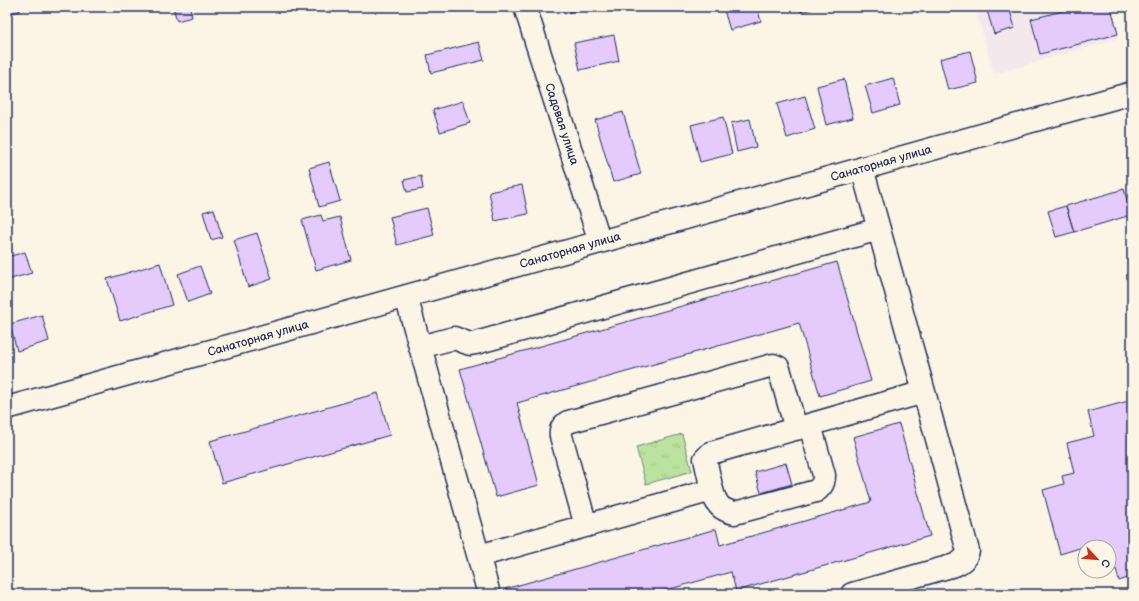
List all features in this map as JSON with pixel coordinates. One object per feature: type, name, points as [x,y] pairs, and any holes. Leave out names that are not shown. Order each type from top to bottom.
[{"type":"street","name":"Садовая улица","points":[[525,7],[600,242]]},
{"type":"street","name":"Санаторная улица","points":[[7,408],[1132,93]]},
{"type":"street","points":[[852,594],[956,565],[962,562],[968,551],[862,168]]},
{"type":"street","points":[[420,347],[454,338],[470,344],[476,344],[879,230]]},
{"type":"street","points":[[406,296],[489,594]]},
{"type":"street","points":[[586,526],[561,436],[560,430],[563,425],[568,422],[773,365],[778,367],[803,427],[824,475],[824,481],[822,487],[816,491],[735,513],[730,512],[717,504],[705,465],[705,459],[711,452],[803,427],[924,392]]},
{"type":"street","points":[[479,556],[712,490]]},
{"type":"shaded area","points":[[975,7],[1111,7],[1118,39],[994,74]]},
{"type":"shaded area","points":[[1132,587],[1132,594],[1108,594]]},
{"type":"green space","points":[[682,434],[692,471],[646,484],[636,447]]},
{"type":"building","points":[[7,7],[19,7],[20,11],[7,14]]},
{"type":"building","points":[[173,7],[190,7],[192,17],[177,21]]},
{"type":"building","points":[[437,7],[452,7],[438,11]]},
{"type":"building","points":[[562,7],[586,7],[564,14]]},
{"type":"building","points":[[723,7],[757,7],[761,21],[730,30]]},
{"type":"building","points":[[800,7],[819,7],[801,12]]},
{"type":"building","points":[[986,7],[1009,7],[1015,28],[994,34]]},
{"type":"building","points":[[1079,7],[1111,7],[1118,34],[1040,54],[1031,19]]},
{"type":"building","points":[[614,35],[619,61],[580,70],[574,43]]},
{"type":"building","points":[[479,42],[484,60],[431,73],[427,55]]},
{"type":"building","points":[[970,51],[978,83],[948,90],[940,59]]},
{"type":"building","points":[[893,78],[900,105],[873,113],[865,86]]},
{"type":"building","points":[[844,79],[853,118],[826,125],[817,86]]},
{"type":"building","points":[[805,96],[815,129],[787,138],[777,104]]},
{"type":"building","points":[[463,101],[470,123],[440,132],[433,110]]},
{"type":"building","points":[[623,112],[641,174],[613,182],[595,120]]},
{"type":"building","points":[[723,117],[732,154],[700,162],[691,125]]},
{"type":"building","points":[[750,119],[756,147],[737,152],[731,123]]},
{"type":"building","points":[[329,162],[340,201],[319,207],[309,168]]},
{"type":"building","points":[[421,176],[423,189],[407,192],[404,180]]},
{"type":"building","points":[[522,185],[528,214],[495,221],[489,192]]},
{"type":"building","points":[[1124,189],[1131,215],[1074,232],[1066,206]]},
{"type":"building","points":[[1066,206],[1074,232],[1056,237],[1048,211]]},
{"type":"building","points":[[427,208],[434,235],[397,245],[390,217]]},
{"type":"building","points":[[214,209],[222,237],[211,240],[203,212]]},
{"type":"building","points":[[321,215],[323,221],[340,217],[351,260],[316,270],[302,220]]},
{"type":"building","points":[[257,233],[272,279],[248,287],[234,240]]},
{"type":"building","points":[[25,252],[32,273],[7,280],[7,257]]},
{"type":"building","points":[[837,262],[871,381],[820,396],[799,323],[517,403],[539,485],[496,497],[460,369]]},
{"type":"building","points":[[160,263],[172,305],[120,321],[107,279]]},
{"type":"building","points":[[200,266],[210,294],[188,302],[178,274]]},
{"type":"building","points":[[42,315],[49,341],[17,351],[10,324]]},
{"type":"building","points":[[378,393],[390,435],[222,483],[210,441]]},
{"type":"building","points":[[1132,400],[1132,593],[1128,578],[1119,581],[1117,573],[1117,539],[1077,539],[1077,549],[1060,554],[1043,490],[1064,484],[1062,476],[1074,473],[1067,443],[1094,436],[1088,412]]},
{"type":"building","points":[[899,424],[930,536],[736,591],[731,572],[652,594],[507,594],[505,589],[716,529],[720,545],[871,502],[853,437]]},
{"type":"building","points":[[786,463],[792,484],[761,493],[755,472]]}]
